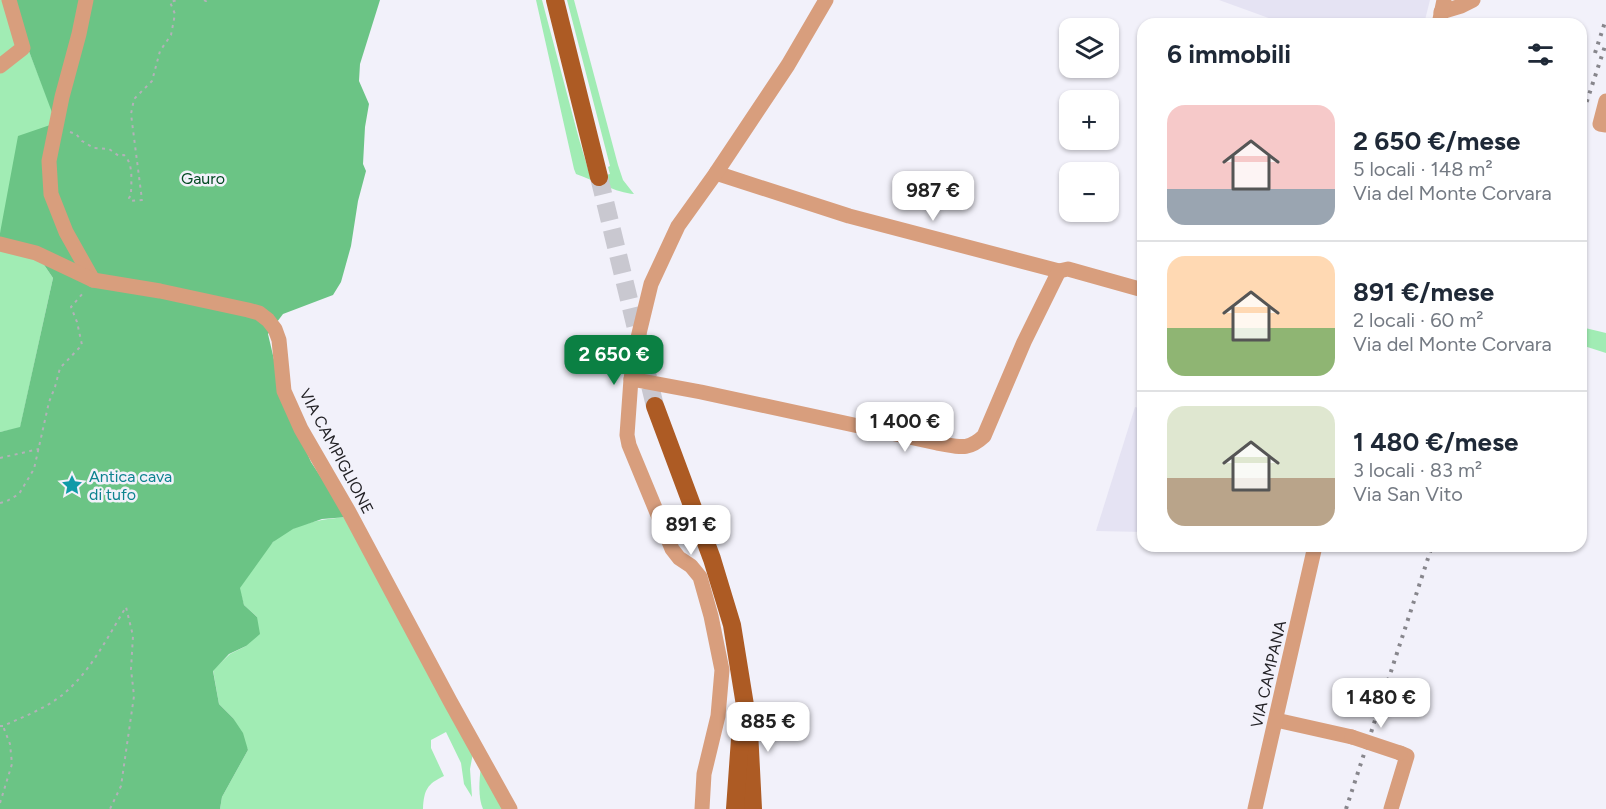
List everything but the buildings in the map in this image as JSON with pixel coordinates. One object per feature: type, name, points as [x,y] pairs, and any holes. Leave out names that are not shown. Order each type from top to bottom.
[{"type":"main road","points":[[555,0],[599,177]]},
{"type":"main road","points":[[655,406],[712,559],[732,625],[749,730],[753,809]]},
{"type":"main road","points":[[735,809],[744,701]]},
{"type":"street","points":[[0,66],[23,48],[9,0]]},
{"type":"street","points":[[86,0],[49,161],[51,194],[66,232],[93,280]]},
{"type":"street","points":[[702,809],[704,774],[718,716],[722,670],[700,577],[672,549],[629,445],[627,435],[636,346],[651,284],[678,226],[788,65],[826,0]]},
{"type":"street","points":[[1441,12],[1473,0]]},
{"type":"street","points":[[1606,101],[1600,124],[1606,125]]},
{"type":"street","points":[[716,173],[849,216],[1059,271],[1068,269],[1137,288]]},
{"type":"street","name":"VIA CAMPIGLIONE","points":[[0,244],[36,254],[93,280],[160,291],[248,310],[259,313],[268,320],[279,340],[284,391],[301,429],[349,512],[510,809]]},
{"type":"street","points":[[631,379],[767,405],[937,443],[968,447],[984,436],[1024,342],[1059,271]]},
{"type":"street","name":"VIA CAMPANA","points":[[1255,809],[1314,552]]},
{"type":"street","points":[[1276,720],[1352,737],[1403,755],[1391,809]]},
{"type":"path","points":[[54,136],[67,131],[76,134],[82,141],[94,148],[109,149],[119,156],[127,157],[131,166],[130,201],[142,200],[131,114],[134,99],[152,81],[160,51],[171,35],[175,14],[170,2],[178,0]]},
{"type":"path","points":[[0,503],[19,494],[34,469],[49,402],[60,368],[81,345],[77,322],[71,307],[93,280]]},
{"type":"path","points":[[0,458],[39,449]]},
{"type":"path","points":[[0,803],[12,764],[10,744],[2,726],[35,712],[60,697],[82,676],[126,607],[133,636],[131,669],[134,696],[121,786],[110,809]]},
{"type":"shaded area","points":[[1219,0],[1430,0],[1426,18],[1268,18]]},
{"type":"shaded area","points":[[1135,407],[1137,408],[1137,532],[1096,531]]},
{"type":"green space","points":[[0,0],[14,0],[27,46],[57,123],[0,233]]},
{"type":"green space","name":"Gauro","points":[[14,0],[380,0],[360,64],[359,81],[369,104],[363,164],[366,171],[358,201],[351,246],[341,282],[333,295],[283,314],[268,334],[283,398],[311,462],[347,517],[322,519],[293,529],[273,542],[240,588],[244,605],[257,617],[260,634],[246,646],[229,654],[213,671],[219,704],[233,718],[243,733],[248,750],[222,797],[220,809],[0,809],[0,432],[20,427],[53,278],[36,253],[0,244],[0,233],[18,136],[56,123],[27,46]]},
{"type":"green space","points":[[536,0],[542,0],[591,179],[610,174],[608,167],[610,166],[567,0],[574,0],[618,165],[623,180],[634,194],[613,189],[576,174]]},
{"type":"green space","points":[[0,244],[36,253],[53,278],[20,428],[0,432]]},
{"type":"green space","points":[[1587,328],[1606,333],[1606,353],[1587,347]]},
{"type":"green space","points":[[348,517],[473,753],[470,769],[472,797],[464,784],[461,763],[446,732],[431,740],[431,748],[444,776],[428,788],[424,797],[423,809],[220,809],[222,797],[248,750],[233,718],[219,704],[213,670],[230,654],[246,646],[257,617],[244,605],[239,588],[264,552],[273,542],[290,530],[308,523]]},
{"type":"green space","points":[[481,767],[504,809],[483,809],[479,789]]},
{"type":"tunnel","points":[[599,177],[655,406]]},
{"type":"railway","points":[[1595,53],[1606,19]]},
{"type":"railway","points":[[1587,101],[1606,43]]},
{"type":"railway","points":[[1346,809],[1430,552]]},
{"type":"place","name":"Antica cava di tufo","points":[[72,485]]}]
